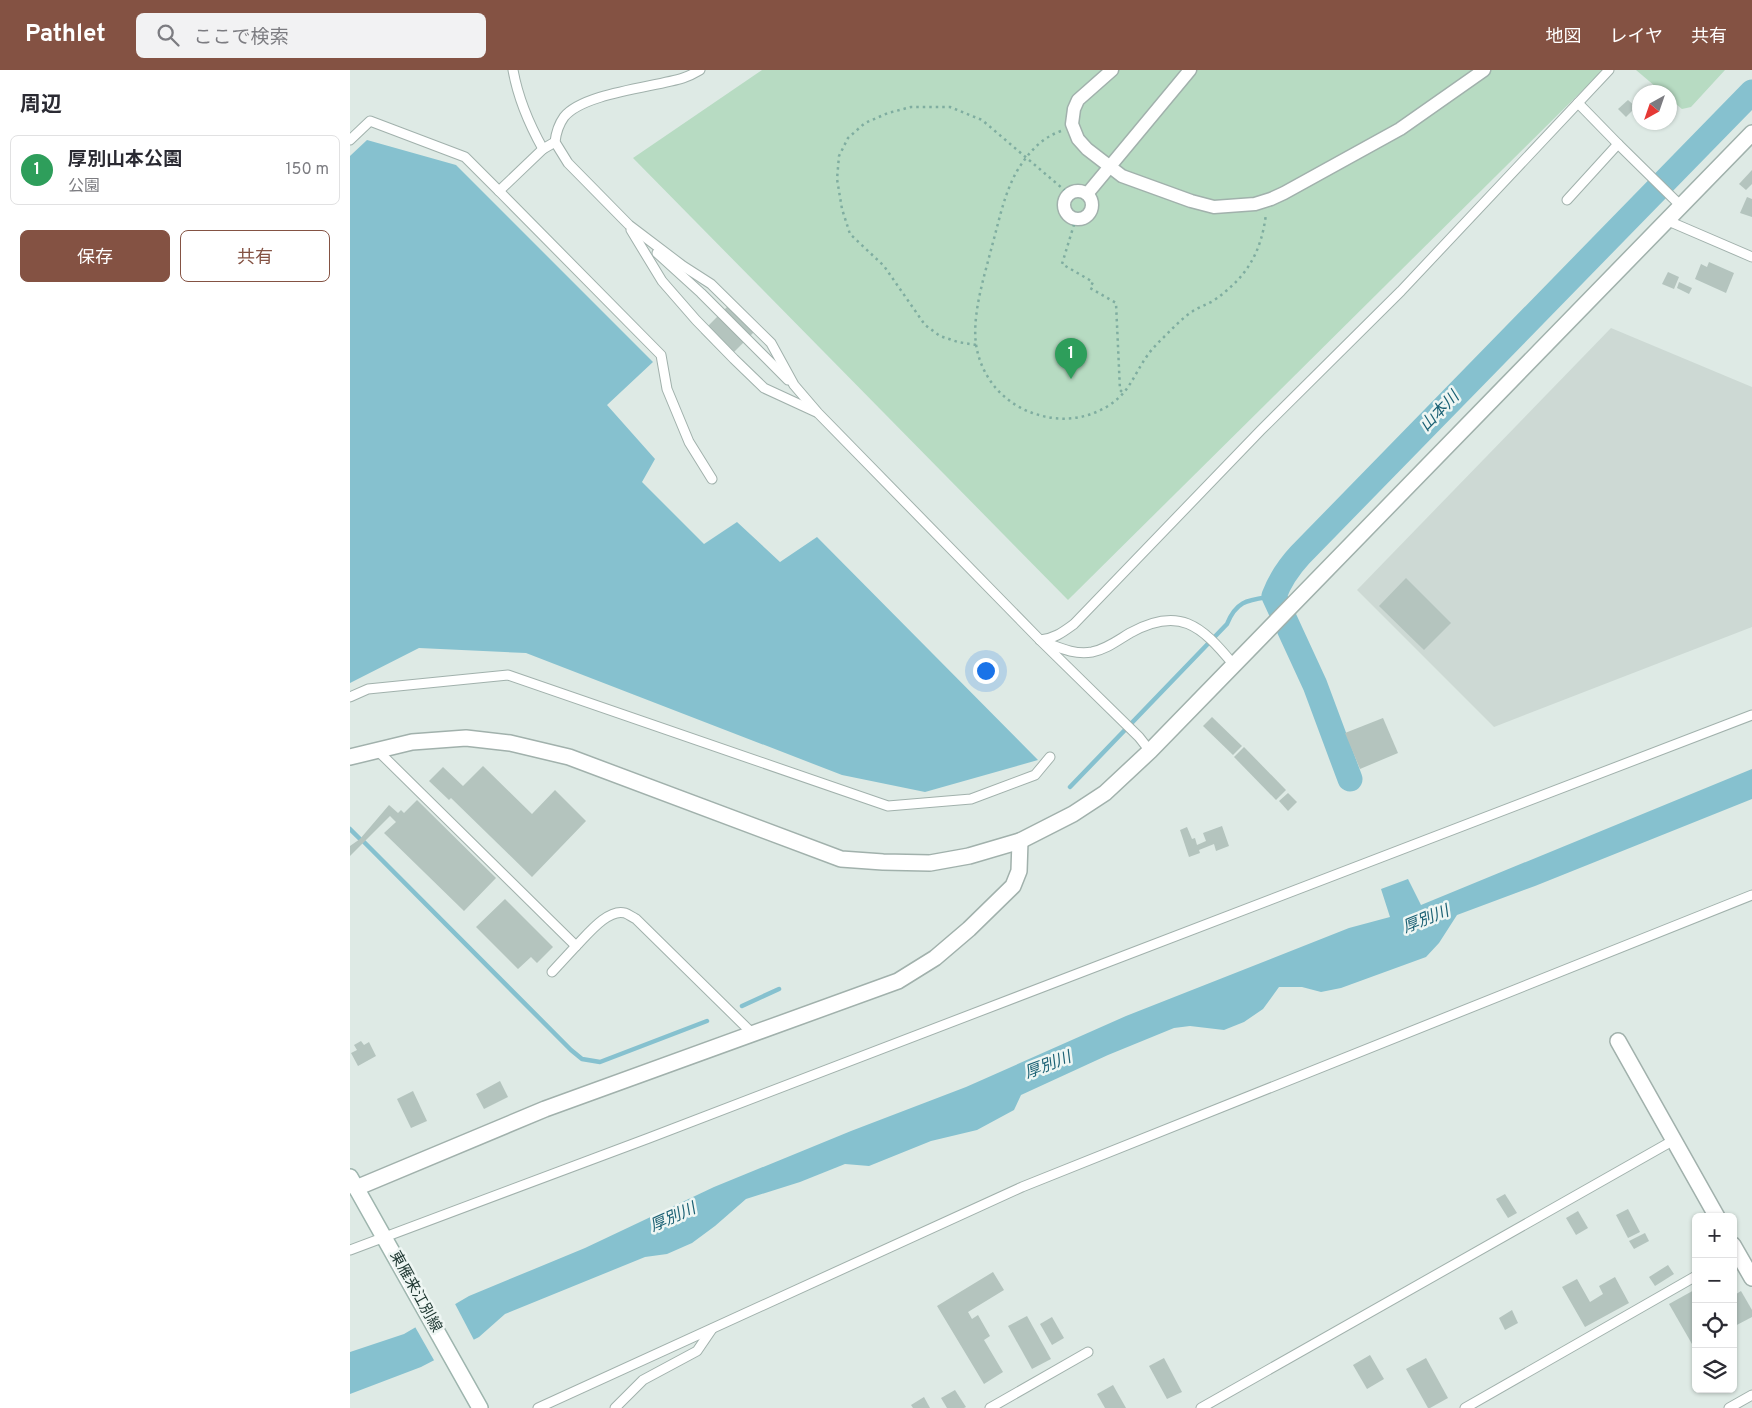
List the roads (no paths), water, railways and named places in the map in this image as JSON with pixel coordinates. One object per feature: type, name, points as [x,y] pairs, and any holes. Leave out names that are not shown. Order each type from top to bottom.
[{"type":"street","points":[[1112,70],[1078,100],[1074,109],[1073,127],[1078,139],[1122,176],[1191,201],[1214,207],[1236,206],[1267,200],[1284,193],[1400,129],[1484,70]]},
{"type":"street","points":[[1087,194],[1190,70]]},
{"type":"street","points":[[350,757],[412,742],[466,738],[510,743],[569,757],[841,859],[930,863],[969,856],[1020,841],[1073,814],[1105,793],[1150,751],[1752,133]]},
{"type":"street","points":[[1077,190],[1087,194],[1092,201],[1091,210],[1084,218],[1069,216],[1064,208],[1065,199],[1069,194],[1077,190]]},
{"type":"street","points":[[353,1182],[545,1109],[898,981],[935,958],[969,929],[1013,886],[1019,871],[1020,841]]},
{"type":"street","points":[[1618,1041],[1715,1213]]},
{"type":"street","name":"東雁来江別線","points":[[353,1182],[480,1408]]},
{"type":"street","points":[[1737,1253],[1752,1278]]},
{"type":"lane","points":[[513,70],[517,91],[534,134],[543,149]]},
{"type":"lane","points":[[700,70],[684,78],[610,95],[580,106],[565,116],[556,132],[555,142],[568,163],[628,225],[701,293],[794,385],[818,413],[1040,640],[1139,737],[1150,751]]},
{"type":"lane","points":[[1040,640],[1059,635],[1074,624],[1268,424],[1401,291],[1609,70]]},
{"type":"lane","points":[[1578,103],[1681,206]]},
{"type":"lane","points":[[350,140],[370,121],[465,156],[661,355],[667,389],[689,442],[712,479]]},
{"type":"lane","points":[[499,191],[543,149],[555,142]]},
{"type":"lane","points":[[1567,200],[1618,144]]},
{"type":"lane","points":[[1666,220],[1752,257]]},
{"type":"lane","points":[[628,225],[682,266],[712,284],[771,343],[794,385]]},
{"type":"lane","points":[[628,225],[662,280],[696,320],[734,359],[764,388],[818,413]]},
{"type":"lane","points":[[1040,640],[1068,651],[1092,652],[1106,648],[1147,624],[1163,619],[1178,620],[1198,628],[1233,664]]},
{"type":"lane","points":[[350,697],[368,689],[508,675],[888,806],[971,799],[1035,775],[1050,757]]},
{"type":"lane","points":[[350,1250],[1752,715]]},
{"type":"lane","points":[[377,750],[576,946]]},
{"type":"lane","points":[[538,1408],[1022,1187],[1752,895]]},
{"type":"lane","points":[[552,972],[607,916],[616,912],[624,913],[636,919],[753,1034]]},
{"type":"lane","points":[[1201,1408],[1674,1140]]},
{"type":"lane","points":[[1465,1408],[1692,1278]]},
{"type":"lane","points":[[615,1408],[643,1380],[697,1351],[712,1328]]},
{"type":"lane","points":[[990,1408],[1088,1352]]},
{"type":"lane","points":[[1729,1408],[1752,1395]]},
{"type":"water","points":[[367,140],[456,165],[653,362],[607,405],[655,459],[642,482],[704,544],[737,522],[780,562],[817,537],[1038,760],[925,792],[842,775],[526,653],[419,648],[350,683],[350,156]]},
{"type":"water","name":"厚別川","points":[[1752,769],[1752,799],[1535,886],[1457,915],[1439,943],[1426,957],[1341,988],[1321,992],[1302,987],[1279,987],[1263,1009],[1244,1022],[1224,1030],[1190,1026],[1174,1028],[1108,1055],[1021,1095],[1014,1110],[977,1130],[931,1141],[869,1166],[845,1164],[800,1182],[746,1199],[692,1243],[667,1254],[645,1257],[505,1314],[479,1337],[421,1367],[350,1394],[350,1352],[404,1334],[469,1296],[585,1248],[714,1187],[851,1131],[966,1087],[1126,1016],[1349,928],[1390,917],[1381,889],[1408,879],[1421,905]]},
{"type":"waterway","name":"山本川","points":[[1350,779],[1315,685],[1274,596],[1282,579],[1300,555],[1752,92]]},
{"type":"waterway","points":[[1070,787],[1227,624],[1240,605],[1251,600],[1274,596]]},
{"type":"waterway","points":[[350,829],[360,839]]},
{"type":"waterway","points":[[364,842],[582,1059],[600,1062],[707,1021]]},
{"type":"waterway","points":[[742,1006],[779,989]]},
{"type":"place","name":"厚別山本公園","points":[[1071,379]]}]
